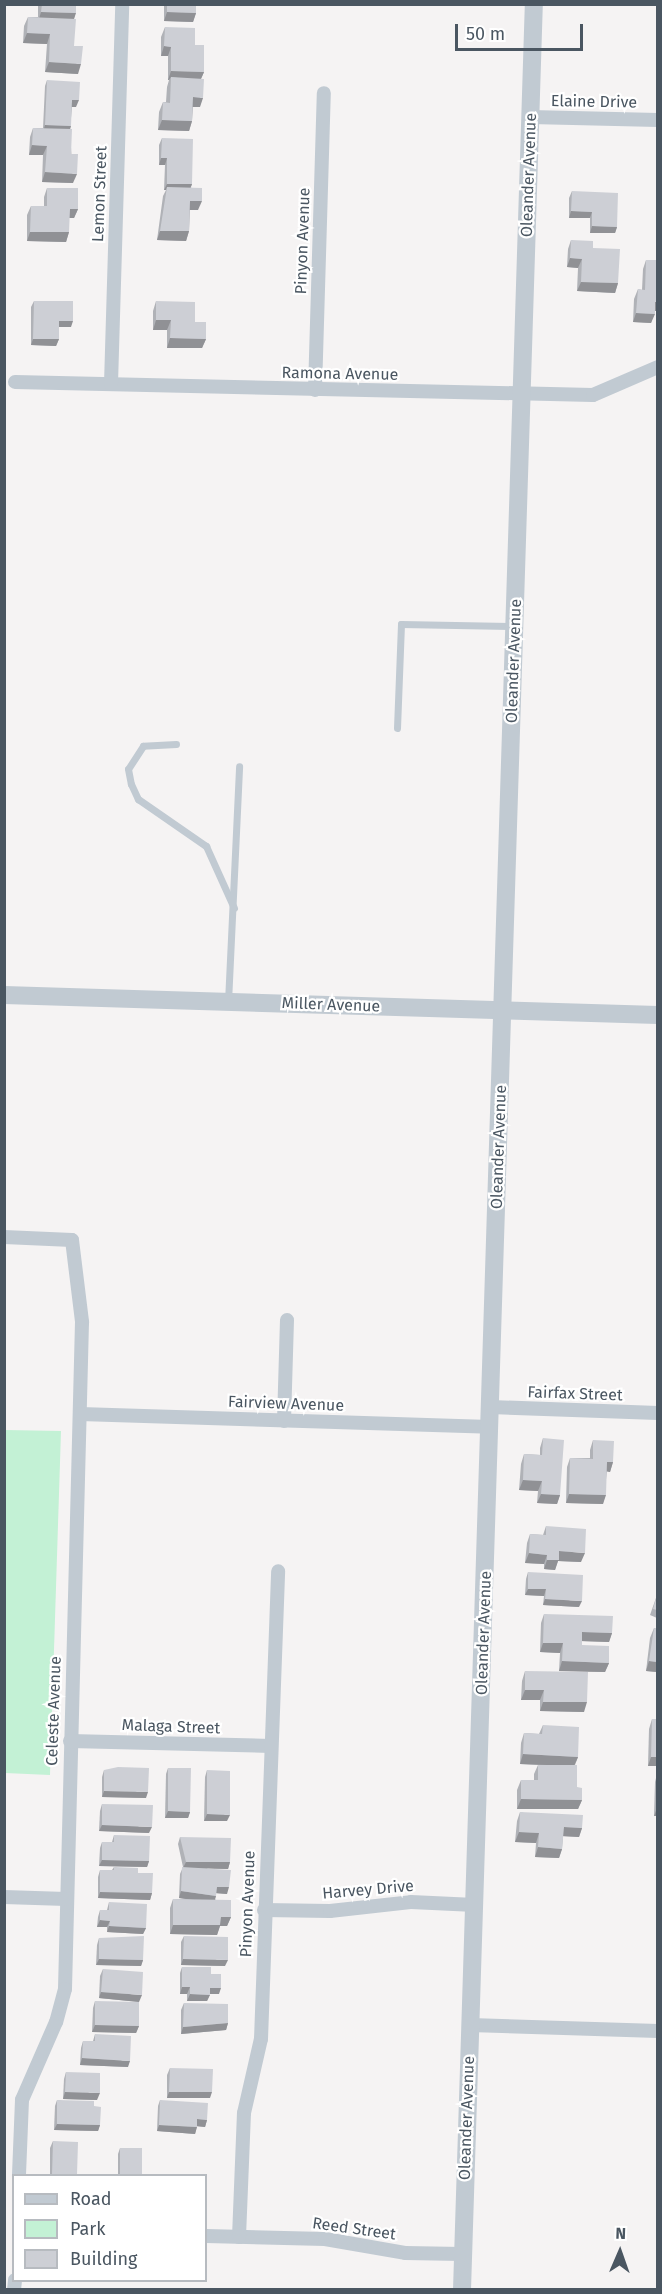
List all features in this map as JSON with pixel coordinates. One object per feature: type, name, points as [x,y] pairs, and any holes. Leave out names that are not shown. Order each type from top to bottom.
[{"type":"street","name":"Lemon Street","points":[[111,384],[122,4]]},
{"type":"street","name":"Oleander Avenue","points":[[462,2289],[534,4]]},
{"type":"street","name":"Pinyon Avenue","points":[[315,390],[324,93]]},
{"type":"street","name":"Elaine Drive","points":[[530,117],[657,120]]},
{"type":"street","name":"Ramona Avenue","points":[[15,382],[593,395],[657,367]]},
{"type":"street","name":"Miller Avenue","points":[[4,995],[657,1015]]},
{"type":"street","name":"Celeste Avenue","points":[[4,1237],[72,1240],[82,1322],[65,1989],[56,2022],[22,2100],[19,2174]]},
{"type":"street","points":[[284,1421],[287,1320]]},
{"type":"street","name":"Fairfax Street","points":[[491,1407],[657,1413]]},
{"type":"street","name":"Fairview Avenue","points":[[80,1414],[490,1427]]},
{"type":"street","name":"Pinyon Avenue","points":[[239,2237],[244,2113],[261,2038],[278,1570]]},
{"type":"street","name":"Malaga Street","points":[[70,1741],[271,1746]]},
{"type":"street","points":[[4,1896],[66,1899]]},
{"type":"street","name":"Harvey Drive","points":[[264,1910],[330,1911],[411,1902],[475,1905]]},
{"type":"street","points":[[470,2025],[657,2031]]},
{"type":"street","name":"Reed Street","points":[[207,2236],[325,2239],[405,2253],[462,2254]]},
{"type":"lane","points":[[398,728],[401,624],[516,626]]},
{"type":"lane","points":[[176,744],[143,746],[128,769],[131,784],[138,800],[206,846],[234,908]]},
{"type":"lane","points":[[228,1002],[234,908],[238,766]]},
{"type":"green space","points":[[5,1430],[61,1431],[50,1775],[5,1773]]},
{"type":"building","points":[[42,4],[76,4],[76,13],[41,12]]},
{"type":"building","points":[[167,4],[196,4],[196,13],[167,12]]},
{"type":"building","points":[[28,17],[76,19],[74,46],[83,46],[81,64],[49,62],[50,34],[27,33]]},
{"type":"building","points":[[165,27],[195,28],[195,45],[204,45],[204,72],[171,71],[171,47],[164,46]]},
{"type":"building","points":[[171,77],[204,79],[203,98],[193,97],[192,121],[162,120],[163,102],[170,103]]},
{"type":"building","points":[[47,80],[80,82],[79,100],[72,100],[71,126],[45,125]]},
{"type":"building","points":[[33,128],[72,129],[71,154],[78,154],[77,174],[45,172],[47,146],[32,145]]},
{"type":"building","points":[[162,138],[193,139],[192,184],[167,184],[167,158],[161,158]]},
{"type":"building","points":[[167,187],[202,188],[202,201],[190,201],[189,231],[160,231]]},
{"type":"building","points":[[47,188],[78,188],[78,209],[70,209],[69,232],[30,232],[31,206],[47,206]]},
{"type":"building","points":[[572,191],[618,193],[617,227],[592,226],[592,212],[571,211]]},
{"type":"building","points":[[571,240],[593,241],[593,248],[620,249],[618,283],[581,282],[582,259],[570,258]]},
{"type":"building","points":[[646,260],[657,260],[655,314],[636,313],[638,289],[645,290]]},
{"type":"building","points":[[34,301],[73,301],[73,321],[59,321],[59,339],[33,339]]},
{"type":"building","points":[[156,301],[195,302],[195,322],[206,322],[206,339],[170,338],[171,320],[156,320]]},
{"type":"building","points":[[543,1438],[564,1440],[560,1495],[541,1494],[542,1481],[523,1480],[524,1454],[542,1455]]},
{"type":"building","points":[[593,1440],[614,1441],[613,1462],[607,1462],[606,1495],[569,1494],[570,1458],[593,1459]]},
{"type":"building","points":[[546,1526],[586,1529],[585,1553],[559,1551],[559,1560],[547,1560],[547,1555],[529,1553],[530,1534],[546,1535]]},
{"type":"building","points":[[528,1572],[583,1575],[582,1601],[545,1599],[546,1589],[528,1589]]},
{"type":"building","points":[[657,1595],[657,1610],[653,1609]]},
{"type":"building","points":[[544,1614],[613,1616],[612,1633],[582,1632],[582,1645],[609,1646],[609,1663],[562,1661],[563,1643],[543,1643]]},
{"type":"building","points":[[654,1628],[657,1629],[657,1662],[649,1661]]},
{"type":"building","points":[[525,1671],[588,1672],[587,1702],[543,1702],[544,1690],[525,1690]]},
{"type":"building","points":[[652,1719],[657,1719],[657,1757],[651,1757]]},
{"type":"building","points":[[543,1725],[579,1727],[578,1757],[523,1754],[524,1733],[542,1734]]},
{"type":"building","points":[[538,1765],[577,1765],[577,1787],[582,1788],[582,1800],[521,1799],[521,1780],[538,1780]]},
{"type":"building","points":[[118,1767],[149,1768],[148,1792],[104,1791],[104,1770]]},
{"type":"building","points":[[168,1768],[191,1768],[190,1812],[168,1811]]},
{"type":"building","points":[[207,1770],[230,1771],[230,1815],[207,1814]]},
{"type":"building","points":[[102,1804],[153,1805],[152,1827],[102,1825]]},
{"type":"building","points":[[520,1812],[583,1815],[582,1828],[564,1827],[562,1849],[538,1847],[539,1833],[519,1832]]},
{"type":"building","points":[[114,1835],[150,1836],[149,1861],[102,1860],[102,1842],[114,1842]]},
{"type":"building","points":[[180,1837],[231,1838],[230,1862],[186,1862]]},
{"type":"building","points":[[114,1867],[138,1868],[138,1873],[153,1873],[152,1893],[100,1892],[100,1870],[114,1870]]},
{"type":"building","points":[[182,1867],[231,1870],[229,1887],[217,1887],[216,1896],[181,1891]]},
{"type":"building","points":[[173,1899],[231,1900],[231,1917],[221,1917],[220,1925],[173,1925]]},
{"type":"building","points":[[109,1902],[147,1904],[146,1928],[109,1926],[110,1921],[100,1920],[100,1910],[109,1910]]},
{"type":"building","points":[[144,1936],[143,1960],[99,1959],[99,1938]]},
{"type":"building","points":[[184,1936],[228,1937],[228,1960],[183,1959]]},
{"type":"building","points":[[182,1967],[211,1967],[211,1974],[221,1974],[221,1988],[210,1988],[210,1995],[190,1994],[190,1987],[182,1987]]},
{"type":"building","points":[[103,1969],[143,1972],[142,1995],[101,1992]]},
{"type":"building","points":[[95,2001],[139,2002],[139,2026],[95,2025]]},
{"type":"building","points":[[184,2003],[228,2004],[228,2023],[183,2027]]},
{"type":"building","points":[[95,2034],[131,2036],[130,2061],[82,2058],[83,2041],[95,2041]]},
{"type":"building","points":[[170,2068],[213,2069],[212,2092],[169,2092]]},
{"type":"building","points":[[66,2072],[100,2073],[100,2093],[65,2092]]},
{"type":"building","points":[[57,2100],[94,2101],[94,2106],[101,2107],[100,2125],[57,2124]]},
{"type":"building","points":[[160,2100],[208,2103],[207,2120],[197,2119],[197,2127],[159,2125]]},
{"type":"building","points":[[53,2141],[78,2142],[77,2174],[52,2174]]},
{"type":"building","points":[[120,2148],[142,2148],[142,2174],[120,2174]]}]
